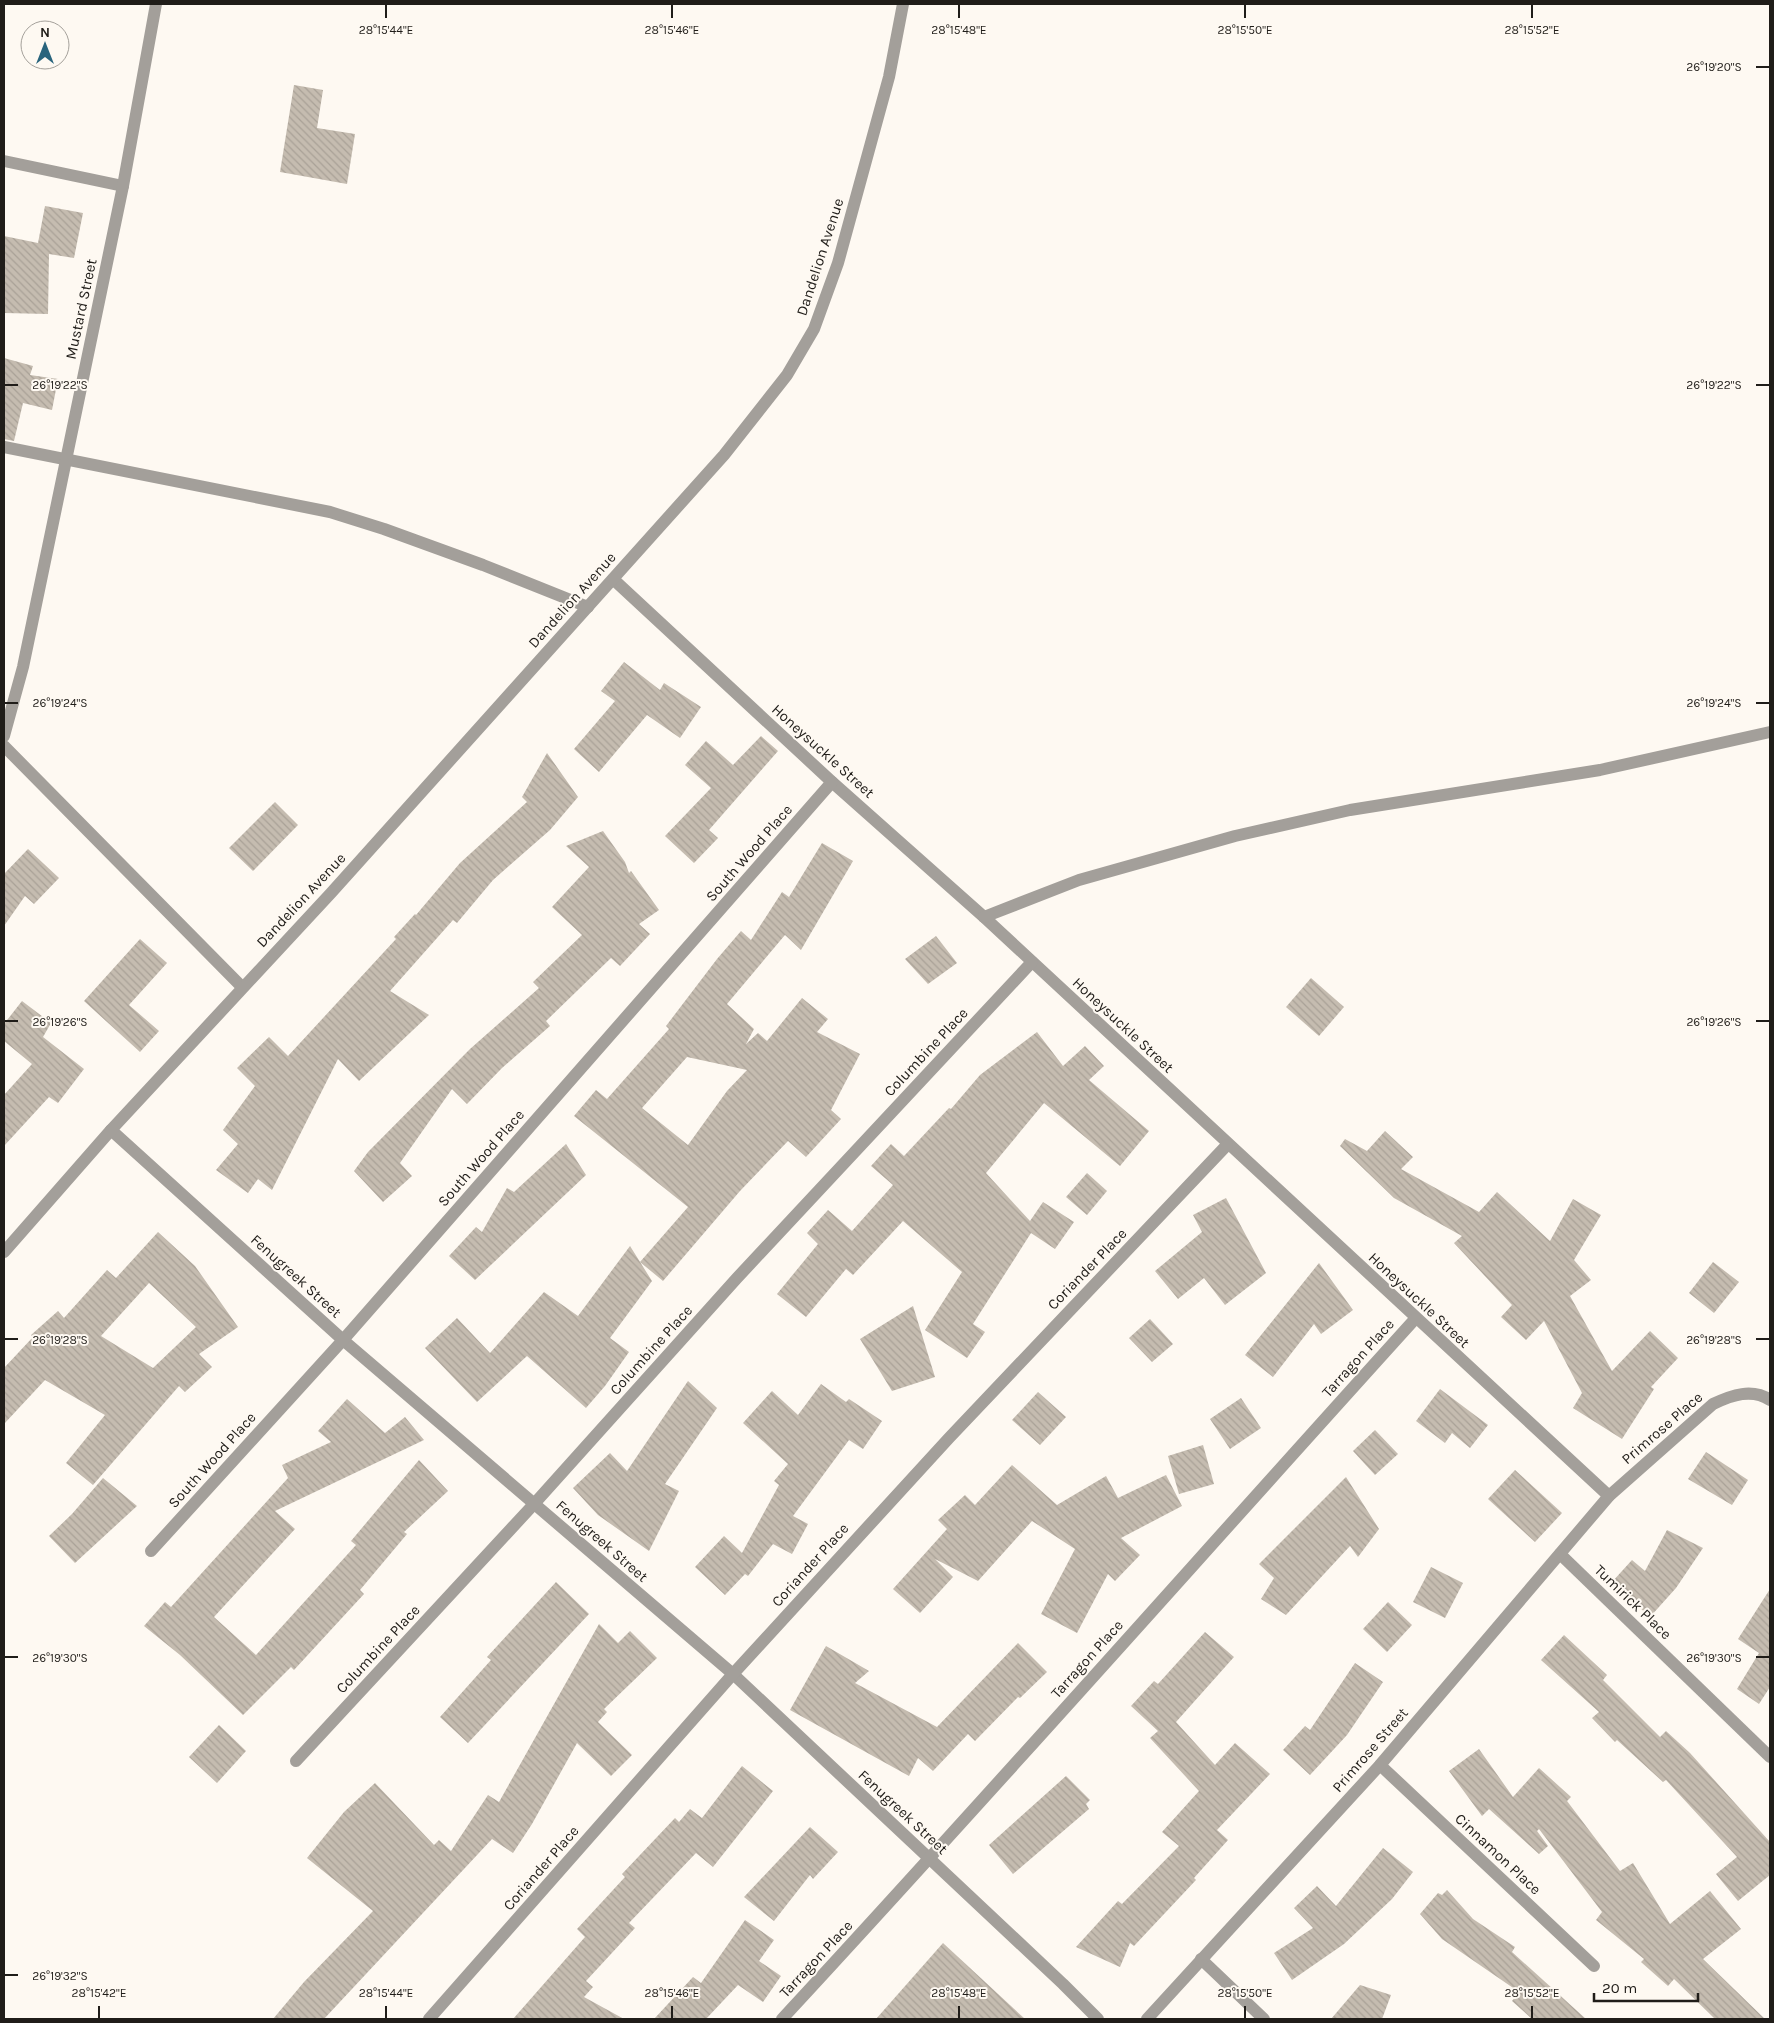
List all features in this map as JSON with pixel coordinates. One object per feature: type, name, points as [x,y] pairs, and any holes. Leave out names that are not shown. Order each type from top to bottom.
[{"type":"street","name":"Mustard Street","points":[[4,736],[23,667],[66,461],[123,186],[156,4]]},
{"type":"street","name":"Dandelion Avenue","points":[[4,1252],[242,987],[331,893],[724,455],[787,375],[814,329],[838,263],[889,77],[903,4]]},
{"type":"street","points":[[4,161],[123,186]]},
{"type":"street","points":[[4,447],[66,461],[330,512],[384,529],[483,565],[588,607]]},
{"type":"street","name":"Honeysuckle Street","points":[[613,579],[832,782],[984,917],[1227,1145],[1609,1496]]},
{"type":"street","points":[[984,917],[1079,880],[1245,834],[1350,810],[1600,770],[1770,732]]},
{"type":"street","points":[[4,746],[242,987]]},
{"type":"street","name":"South Wood Place","points":[[151,1551],[343,1340],[832,782]]},
{"type":"street","name":"Columbine Place","points":[[296,1761],[534,1504],[737,1278],[1032,962]]},
{"type":"street","name":"Fenugreek Street","points":[[112,1130],[343,1340],[733,1674],[1098,2019]]},
{"type":"street","name":"Coriander Place","points":[[429,2019],[733,1674],[949,1438],[1227,1145]]},
{"type":"street","name":"Tarragon Place","points":[[782,2019],[930,1860],[1170,1589],[1415,1319]]},
{"type":"street","name":"Primrose Place","points":[[1609,1496],[1713,1404],[1731,1396],[1747,1393],[1770,1400]]},
{"type":"street","name":"Primrose Street","points":[[1147,2019],[1380,1765],[1609,1496]]},
{"type":"street","name":"Tumirick Place","points":[[1560,1554],[1770,1757]]},
{"type":"street","name":"Cinnamon Place","points":[[1380,1765],[1594,1966]]},
{"type":"street","points":[[1201,1959],[1264,2019]]},
{"type":"building","points":[[294,85],[323,90],[317,128],[355,134],[347,184],[280,172]]},
{"type":"building","points":[[45,206],[83,213],[74,258],[49,254],[48,314],[4,313],[4,236],[38,243]]},
{"type":"building","points":[[4,358],[33,366],[30,375],[58,379],[52,410],[23,403],[14,441],[4,439]]},
{"type":"building","points":[[624,662],[660,690],[664,683],[701,707],[680,738],[647,715],[599,772],[574,749],[615,701],[601,691]]},
{"type":"building","points":[[761,736],[778,751],[709,830],[718,838],[694,863],[665,836],[711,788],[685,765],[706,741],[733,765]]},
{"type":"building","points":[[547,753],[578,797],[550,830],[493,880],[457,923],[453,920],[390,991],[429,1015],[359,1081],[338,1059],[272,1190],[258,1179],[248,1193],[216,1170],[238,1144],[223,1130],[255,1086],[237,1068],[269,1037],[288,1056],[396,939],[394,937],[416,915],[460,863],[527,802],[522,797]]},
{"type":"building","points":[[275,802],[298,825],[253,871],[229,848]]},
{"type":"building","points":[[603,831],[625,862],[629,873],[631,871],[659,910],[639,924],[650,934],[620,966],[611,958],[546,1021],[550,1026],[502,1068],[467,1104],[452,1089],[400,1163],[412,1176],[383,1202],[354,1171],[368,1152],[470,1049],[539,988],[533,982],[582,935],[552,907],[589,867],[566,846]]},
{"type":"building","points":[[822,843],[853,861],[801,950],[785,935],[727,1004],[754,1029],[746,1044],[758,1033],[767,1041],[802,998],[828,1019],[817,1032],[860,1054],[831,1110],[841,1119],[806,1157],[788,1141],[740,1191],[663,1281],[640,1262],[688,1207],[574,1116],[596,1090],[607,1099],[669,1029],[666,1026],[741,931],[751,940],[782,892],[789,897]],"holes":[[[687,1057],[747,1070],[727,1091],[688,1145],[642,1108]]]},
{"type":"building","points":[[28,849],[59,878],[34,904],[25,896],[4,926],[4,874]]},
{"type":"building","points":[[936,936],[957,963],[928,984],[905,959]]},
{"type":"building","points":[[140,939],[167,963],[129,1005],[159,1031],[140,1052],[84,1001]]},
{"type":"building","points":[[1311,978],[1344,1007],[1319,1036],[1286,1007]]},
{"type":"building","points":[[22,1001],[51,1023],[43,1037],[84,1069],[58,1103],[49,1097],[4,1146],[4,1095],[32,1064],[4,1041],[4,1024]]},
{"type":"building","points":[[1037,1032],[1063,1066],[1085,1046],[1104,1066],[1089,1080],[1149,1131],[1120,1166],[1044,1103],[986,1173],[1030,1221],[1043,1202],[1074,1222],[1055,1249],[1031,1233],[973,1324],[985,1332],[967,1358],[925,1330],[962,1272],[903,1221],[853,1275],[846,1269],[806,1317],[777,1294],[818,1244],[807,1233],[828,1210],[852,1231],[893,1185],[871,1166],[891,1144],[904,1156],[949,1108],[951,1109],[980,1075]]},
{"type":"building","points":[[1385,1131],[1413,1157],[1401,1169],[1479,1212],[1497,1192],[1550,1241],[1573,1199],[1601,1215],[1574,1260],[1591,1280],[1570,1296],[1612,1371],[1650,1331],[1678,1358],[1651,1387],[1654,1389],[1622,1439],[1573,1408],[1582,1393],[1544,1321],[1526,1340],[1501,1317],[1512,1305],[1454,1243],[1462,1236],[1394,1198],[1340,1146],[1345,1139],[1367,1151]]},
{"type":"building","points":[[566,1144],[586,1175],[475,1280],[449,1256],[476,1227],[482,1232],[507,1188],[514,1192]]},
{"type":"building","points":[[1087,1173],[1107,1191],[1087,1215],[1066,1197]]},
{"type":"building","points":[[1226,1198],[1266,1273],[1225,1305],[1204,1278],[1178,1299],[1155,1271],[1202,1232],[1193,1215]]},
{"type":"building","points":[[158,1232],[195,1266],[238,1327],[199,1354],[212,1367],[185,1392],[179,1386],[93,1485],[66,1463],[105,1415],[45,1380],[4,1424],[4,1368],[33,1337],[31,1335],[58,1311],[64,1318],[107,1270],[116,1278]],"holes":[[[149,1283],[196,1327],[153,1368],[101,1336]]]},
{"type":"building","points":[[630,1246],[652,1281],[610,1338],[629,1352],[605,1386],[586,1408],[527,1356],[477,1402],[425,1348],[457,1318],[490,1353],[544,1292],[578,1316]]},
{"type":"building","points":[[1713,1262],[1739,1282],[1714,1313],[1689,1293]]},
{"type":"building","points":[[1319,1263],[1353,1310],[1321,1334],[1314,1324],[1273,1377],[1245,1355]]},
{"type":"building","points":[[913,1306],[935,1377],[892,1391],[860,1339]]},
{"type":"building","points":[[1150,1319],[1173,1344],[1152,1362],[1129,1338]]},
{"type":"building","points":[[688,1381],[717,1408],[665,1484],[679,1491],[649,1551],[598,1515],[573,1488],[610,1453],[627,1471]]},
{"type":"building","points":[[821,1384],[846,1402],[849,1399],[882,1421],[863,1449],[849,1440],[793,1516],[808,1524],[792,1554],[773,1544],[748,1576],[745,1574],[725,1595],[695,1567],[724,1536],[742,1553],[779,1485],[774,1481],[788,1464],[743,1423],[772,1391],[798,1415]]},
{"type":"building","points":[[1440,1389],[1488,1425],[1470,1448],[1452,1433],[1445,1443],[1416,1421]]},
{"type":"building","points":[[1038,1392],[1066,1417],[1040,1445],[1012,1420]]},
{"type":"building","points":[[1241,1398],[1261,1428],[1230,1449],[1210,1419]]},
{"type":"building","points":[[347,1399],[385,1433],[405,1417],[424,1440],[275,1511],[295,1529],[214,1617],[256,1655],[356,1545],[351,1541],[419,1460],[448,1491],[404,1532],[407,1534],[360,1590],[364,1594],[294,1670],[291,1667],[243,1715],[180,1655],[144,1626],[165,1602],[171,1607],[288,1478],[282,1465],[331,1442],[318,1431]]},
{"type":"building","points":[[1375,1430],[1398,1454],[1375,1475],[1353,1451]]},
{"type":"building","points":[[1203,1445],[1214,1484],[1179,1494],[1168,1456]]},
{"type":"building","points":[[1706,1452],[1748,1480],[1732,1505],[1688,1479]]},
{"type":"building","points":[[1012,1465],[1057,1505],[1106,1476],[1118,1498],[1166,1475],[1182,1506],[1121,1538],[1140,1555],[1115,1581],[1108,1574],[1077,1633],[1041,1614],[1075,1549],[1032,1521],[978,1581],[935,1559],[953,1577],[920,1613],[893,1589],[947,1529],[938,1520],[965,1495],[975,1505]]},
{"type":"building","points":[[1515,1470],[1562,1513],[1535,1542],[1488,1499]]},
{"type":"building","points":[[1346,1477],[1379,1529],[1358,1557],[1350,1546],[1286,1615],[1261,1599],[1274,1578],[1259,1564]]},
{"type":"building","points":[[103,1478],[137,1506],[75,1563],[49,1536],[72,1514]]},
{"type":"building","points":[[1667,1530],[1703,1548],[1676,1588],[1650,1617],[1612,1582],[1632,1560],[1645,1571]]},
{"type":"building","points":[[1431,1567],[1463,1583],[1445,1618],[1413,1602]]},
{"type":"building","points":[[556,1582],[589,1614],[468,1743],[440,1717],[491,1660],[487,1657]]},
{"type":"building","points":[[1770,1589],[1770,1687],[1759,1704],[1737,1689],[1759,1653],[1738,1639]]},
{"type":"building","points":[[1388,1602],[1412,1625],[1387,1652],[1363,1629]]},
{"type":"building","points":[[599,1624],[618,1643],[630,1631],[657,1658],[604,1709],[607,1712],[598,1722],[632,1755],[611,1776],[577,1743],[532,1824],[513,1853],[492,1839],[324,2019],[273,2019],[304,1982],[373,1911],[307,1858],[344,1812],[375,1783],[434,1845],[439,1840],[451,1851],[488,1795],[499,1802]]},
{"type":"building","points":[[1205,1632],[1234,1657],[1176,1722],[1215,1765],[1235,1743],[1270,1774],[1217,1830],[1228,1840],[1194,1878],[1196,1880],[1134,1946],[1130,1943],[1120,1967],[1076,1947],[1118,1901],[1122,1904],[1179,1846],[1162,1832],[1199,1791],[1150,1738],[1158,1731],[1131,1706],[1154,1681],[1158,1684]]},
{"type":"building","points":[[1564,1635],[1607,1675],[1603,1680],[1660,1737],[1666,1731],[1690,1753],[1770,1842],[1770,1875],[1738,1901],[1716,1874],[1737,1857],[1666,1780],[1663,1782],[1617,1740],[1615,1742],[1592,1718],[1599,1712],[1541,1660]]},
{"type":"building","points":[[1018,1643],[1047,1672],[1020,1698],[1018,1697],[975,1741],[968,1734],[933,1771],[918,1758],[909,1776],[790,1710],[826,1646],[869,1671],[855,1683],[937,1727]]},
{"type":"building","points":[[1355,1663],[1383,1682],[1347,1735],[1310,1775],[1283,1750],[1305,1726],[1310,1730]]},
{"type":"building","points":[[219,1725],[246,1751],[217,1783],[189,1757]]},
{"type":"building","points":[[1479,1749],[1513,1797],[1539,1768],[1571,1797],[1567,1801],[1620,1871],[1633,1863],[1670,1924],[1710,1891],[1741,1929],[1703,1959],[1765,2019],[1715,2019],[1674,1979],[1668,1986],[1641,1962],[1644,1959],[1596,1920],[1602,1912],[1539,1829],[1537,1831],[1548,1846],[1539,1854],[1489,1809],[1482,1816],[1449,1771]]},
{"type":"building","points":[[742,1766],[773,1791],[713,1867],[696,1853],[629,1923],[635,1928],[586,1981],[593,1987],[584,1997],[624,2019],[513,2019],[585,1937],[577,1929],[625,1877],[622,1874],[675,1818],[679,1822],[690,1809],[702,1818]]},
{"type":"building","points":[[1066,1776],[1090,1800],[1086,1804],[1089,1809],[1013,1874],[989,1845]]},
{"type":"building","points":[[810,1827],[838,1852],[813,1879],[810,1875],[774,1921],[744,1897]]},
{"type":"building","points":[[1383,1848],[1413,1872],[1392,1899],[1344,1944],[1292,1980],[1274,1953],[1313,1928],[1294,1908],[1317,1886],[1336,1906]]},
{"type":"building","points":[[1447,1890],[1473,1919],[1515,1947],[1512,1952],[1586,2019],[1532,2019],[1512,2001],[1519,1992],[1442,1939],[1420,1914],[1438,1893],[1442,1895]]},
{"type":"building","points":[[745,1920],[774,1940],[759,1961],[781,1976],[763,2002],[738,1985],[706,2019],[654,2019],[693,1977],[701,1983]]},
{"type":"building","points":[[943,1943],[1025,2019],[876,2019]]},
{"type":"building","points":[[1360,1985],[1391,1995],[1382,2019],[1331,2019]]}]
